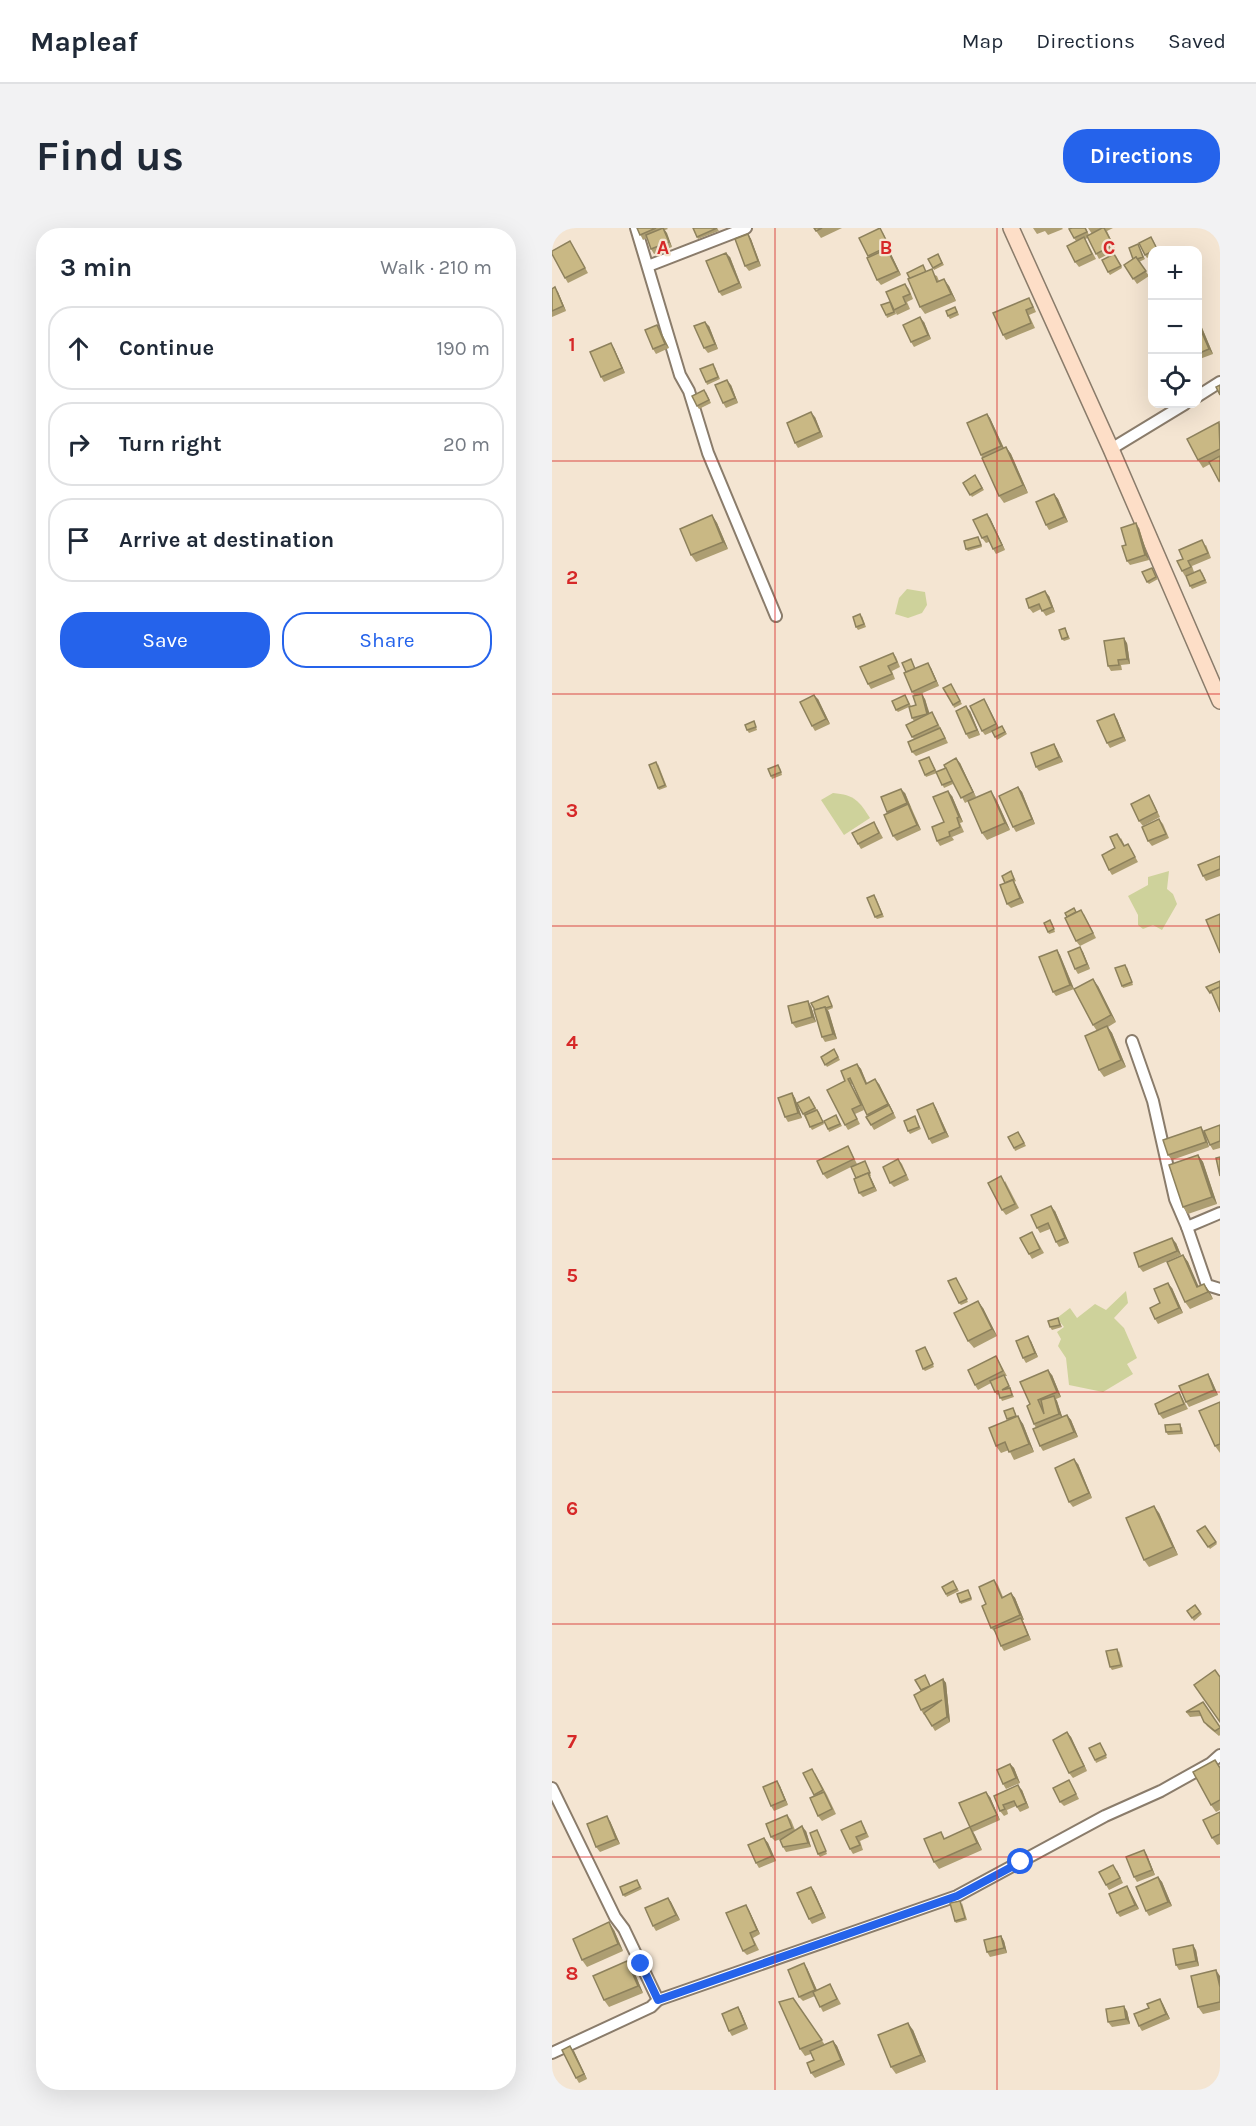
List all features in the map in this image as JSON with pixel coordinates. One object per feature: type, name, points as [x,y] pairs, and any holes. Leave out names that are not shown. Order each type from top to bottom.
[{"type":"main road","points":[[1011,228],[1112,449],[1220,701]]},
{"type":"street","points":[[636,228],[680,375],[689,391],[708,453],[776,616]]},
{"type":"street","points":[[648,267],[746,228]]},
{"type":"street","points":[[1202,393],[1220,382]]},
{"type":"street","points":[[1112,449],[1179,408]]},
{"type":"street","points":[[1132,1041],[1153,1101],[1175,1199],[1207,1285],[1220,1289]]},
{"type":"street","points":[[1187,1227],[1220,1213]]},
{"type":"street","points":[[552,2053],[651,2007],[658,2000],[957,1896],[1105,1816],[1161,1791],[1211,1763],[1220,1755]]},
{"type":"street","points":[[552,1788],[658,2000]]},
{"type":"shaded area","points":[[907,589],[925,592],[927,605],[922,613],[908,618],[895,614],[899,598]]},
{"type":"shaded area","points":[[833,793],[847,795],[856,800],[870,818],[844,835],[821,800]]},
{"type":"shaded area","points":[[1169,871],[1167,889],[1173,894],[1177,904],[1162,930],[1153,925],[1143,929],[1138,925],[1138,915],[1128,896],[1148,885],[1148,877]]},
{"type":"shaded area","points":[[1126,1291],[1128,1303],[1114,1318],[1124,1328],[1137,1358],[1127,1364],[1133,1374],[1103,1392],[1069,1385],[1066,1358],[1058,1346],[1061,1339],[1057,1332],[1064,1327],[1057,1318],[1070,1308],[1077,1318],[1095,1304],[1106,1310]]},
{"type":"building","points":[[637,228],[656,228],[640,235]]},
{"type":"building","points":[[663,228],[669,242],[651,249],[646,235]]},
{"type":"building","points":[[693,228],[717,228],[697,237]]},
{"type":"building","points":[[880,228],[889,246],[868,256],[859,238]]},
{"type":"building","points":[[1085,228],[1087,232],[1074,238],[1069,229]]},
{"type":"building","points":[[1102,228],[1113,245],[1096,254],[1087,236]]},
{"type":"building","points":[[748,234],[758,261],[745,266],[735,239]]},
{"type":"building","points":[[1084,237],[1092,254],[1075,262],[1067,246]]},
{"type":"building","points":[[1151,237],[1156,246],[1148,246],[1148,254],[1145,255],[1139,243]]},
{"type":"building","points":[[570,241],[585,268],[565,278],[552,251]]},
{"type":"building","points":[[1138,244],[1143,257],[1133,259],[1129,248]]},
{"type":"building","points":[[887,249],[898,271],[877,280],[867,258]]},
{"type":"building","points":[[726,253],[739,283],[719,292],[706,261]]},
{"type":"building","points":[[938,254],[942,263],[933,268],[928,259]]},
{"type":"building","points":[[1114,254],[1121,266],[1108,272],[1102,260]]},
{"type":"building","points":[[1136,257],[1146,271],[1133,279],[1124,265]]},
{"type":"building","points":[[923,265],[926,272],[910,279],[907,273]]},
{"type":"building","points":[[932,269],[937,282],[944,279],[951,294],[920,307],[908,279]]},
{"type":"building","points":[[905,284],[910,294],[903,297],[906,304],[894,310],[886,292]]},
{"type":"building","points":[[555,287],[563,306],[552,311],[552,289]]},
{"type":"building","points":[[1029,298],[1033,307],[1026,310],[1031,323],[1003,335],[993,313]]},
{"type":"building","points":[[890,302],[894,312],[886,315],[881,305]]},
{"type":"building","points":[[955,307],[957,312],[948,316],[946,311]]},
{"type":"building","points":[[920,317],[928,335],[911,342],[903,325]]},
{"type":"building","points":[[705,322],[715,344],[704,348],[694,326]]},
{"type":"building","points":[[657,325],[665,344],[653,349],[645,330]]},
{"type":"building","points":[[1202,333],[1209,349],[1202,352]]},
{"type":"building","points":[[611,343],[622,368],[601,377],[590,352]]},
{"type":"building","points":[[713,364],[718,377],[706,382],[700,369]]},
{"type":"building","points":[[727,380],[735,398],[723,403],[715,385]]},
{"type":"building","points":[[704,390],[709,400],[697,406],[692,396]]},
{"type":"building","points":[[811,412],[820,432],[795,443],[787,423]]},
{"type":"building","points":[[987,414],[1001,446],[981,455],[967,423]]},
{"type":"building","points":[[1219,422],[1220,449],[1198,460],[1187,439]]},
{"type":"building","points":[[1006,447],[1023,485],[999,496],[982,458]]},
{"type":"building","points":[[1220,456],[1220,480],[1219,481],[1209,462]]},
{"type":"building","points":[[975,475],[982,488],[970,495],[963,483]]},
{"type":"building","points":[[1054,494],[1064,517],[1046,525],[1036,502]]},
{"type":"building","points":[[987,514],[1002,545],[993,549],[987,536],[982,538],[973,520]]},
{"type":"building","points":[[712,515],[723,542],[691,555],[680,529]]},
{"type":"building","points":[[1136,523],[1145,555],[1127,561],[1122,546],[1126,545],[1121,528]]},
{"type":"building","points":[[978,537],[981,545],[966,549],[964,541]]},
{"type":"building","points":[[1202,540],[1208,553],[1188,561],[1191,567],[1182,571],[1177,561],[1183,559],[1179,550]]},
{"type":"building","points":[[1152,568],[1156,577],[1147,582],[1142,572]]},
{"type":"building","points":[[1200,570],[1205,580],[1190,586],[1186,576]]},
{"type":"building","points":[[1045,591],[1052,607],[1042,611],[1039,604],[1029,608],[1026,599]]},
{"type":"building","points":[[860,614],[864,624],[856,627],[853,617]]},
{"type":"building","points":[[1065,628],[1068,637],[1062,639],[1059,630]]},
{"type":"building","points":[[1124,638],[1127,659],[1118,660],[1119,665],[1108,666],[1104,641]]},
{"type":"building","points":[[893,653],[897,662],[888,666],[892,674],[868,684],[860,667]]},
{"type":"building","points":[[911,659],[915,669],[906,672],[902,663]]},
{"type":"building","points":[[928,663],[936,681],[912,692],[904,673]]},
{"type":"building","points":[[951,684],[960,701],[953,705],[943,688]]},
{"type":"building","points":[[922,694],[927,714],[912,718],[909,707],[916,705],[913,696]]},
{"type":"building","points":[[814,695],[826,719],[812,726],[800,702]]},
{"type":"building","points":[[905,695],[909,704],[896,710],[892,701]]},
{"type":"building","points":[[984,699],[996,724],[982,731],[970,706]]},
{"type":"building","points":[[966,706],[977,730],[966,734],[956,711]]},
{"type":"building","points":[[932,712],[938,725],[912,737],[906,725]]},
{"type":"building","points":[[1114,714],[1123,737],[1107,743],[1097,721]]},
{"type":"building","points":[[754,721],[756,727],[747,730],[745,725]]},
{"type":"building","points":[[1002,726],[1005,732],[995,737],[992,731]]},
{"type":"building","points":[[940,728],[945,738],[912,752],[908,742]]},
{"type":"building","points":[[1054,744],[1059,757],[1036,767],[1031,753]]},
{"type":"building","points":[[929,757],[935,770],[925,775],[919,761]]},
{"type":"building","points":[[956,758],[973,792],[961,798],[944,765]]},
{"type":"building","points":[[656,762],[665,785],[658,788],[649,765]]},
{"type":"building","points":[[778,765],[781,772],[771,776],[768,769]]},
{"type":"building","points":[[946,768],[952,781],[942,785],[936,772]]},
{"type":"building","points":[[1018,787],[1032,819],[1013,827],[999,796]]},
{"type":"building","points":[[901,789],[907,803],[887,812],[881,797]]},
{"type":"building","points":[[948,791],[959,817],[957,818],[960,827],[949,832],[950,836],[937,841],[932,827],[944,822],[933,797]]},
{"type":"building","points":[[991,791],[1005,823],[982,833],[968,801]]},
{"type":"building","points":[[1149,795],[1157,812],[1139,821],[1131,804]]},
{"type":"building","points":[[908,804],[917,825],[893,836],[884,815]]},
{"type":"building","points":[[1159,819],[1166,834],[1148,841],[1142,827]]},
{"type":"building","points":[[874,822],[879,833],[858,844],[852,833]]},
{"type":"building","points":[[1117,834],[1124,846],[1128,844],[1135,857],[1109,870],[1102,855],[1115,848],[1110,837]]},
{"type":"building","points":[[1220,856],[1220,869],[1203,876],[1198,865]]},
{"type":"building","points":[[1011,871],[1014,879],[1005,883],[1002,876]]},
{"type":"building","points":[[1013,880],[1020,898],[1007,904],[1000,885]]},
{"type":"building","points":[[874,895],[882,914],[875,917],[867,898]]},
{"type":"building","points":[[1074,908],[1076,912],[1067,917],[1065,913]]},
{"type":"building","points":[[1081,910],[1093,933],[1076,941],[1065,918]]},
{"type":"building","points":[[1220,914],[1220,953],[1206,920]]},
{"type":"building","points":[[1050,920],[1054,929],[1048,932],[1044,923]]},
{"type":"building","points":[[1080,947],[1087,964],[1075,969],[1068,952]]},
{"type":"building","points":[[1057,950],[1070,985],[1053,992],[1039,957]]},
{"type":"building","points":[[1125,965],[1132,982],[1122,986],[1115,968]]},
{"type":"building","points":[[1093,979],[1111,1015],[1093,1025],[1074,989]]},
{"type":"building","points":[[1220,981],[1220,987],[1210,993],[1206,987]]},
{"type":"building","points":[[1220,987],[1220,1012],[1211,991]]},
{"type":"building","points":[[828,996],[832,1006],[815,1010],[811,1003]]},
{"type":"building","points":[[808,1001],[812,1017],[792,1023],[788,1006]]},
{"type":"building","points":[[825,1007],[833,1034],[822,1037],[814,1010]]},
{"type":"building","points":[[1107,1026],[1121,1060],[1099,1070],[1085,1036]]},
{"type":"building","points":[[834,1049],[838,1057],[825,1065],[821,1057]]},
{"type":"building","points":[[857,1064],[866,1084],[875,1079],[888,1104],[867,1115],[850,1078],[848,1079],[861,1105],[852,1109],[857,1119],[845,1125],[827,1090],[845,1081],[841,1071]]},
{"type":"building","points":[[792,1093],[798,1113],[785,1117],[778,1098]]},
{"type":"building","points":[[809,1097],[815,1108],[803,1114],[797,1103]]},
{"type":"building","points":[[933,1103],[945,1132],[929,1139],[917,1110]]},
{"type":"building","points":[[889,1105],[893,1113],[871,1125],[866,1117]]},
{"type":"building","points":[[817,1110],[823,1122],[810,1127],[805,1115]]},
{"type":"building","points":[[836,1115],[840,1124],[828,1129],[824,1121]]},
{"type":"building","points":[[915,1116],[919,1127],[908,1131],[904,1121]]},
{"type":"building","points":[[1220,1125],[1220,1141],[1210,1145],[1204,1131]]},
{"type":"building","points":[[1201,1127],[1206,1142],[1168,1155],[1163,1140]]},
{"type":"building","points":[[1018,1132],[1024,1143],[1014,1148],[1008,1137]]},
{"type":"building","points":[[848,1146],[854,1159],[823,1174],[817,1161]]},
{"type":"building","points":[[1198,1155],[1212,1197],[1183,1207],[1169,1165]]},
{"type":"building","points":[[1220,1157],[1220,1176],[1216,1158]]},
{"type":"building","points":[[898,1159],[906,1175],[890,1183],[883,1167]]},
{"type":"building","points":[[865,1161],[870,1173],[856,1178],[851,1167]]},
{"type":"building","points":[[868,1173],[874,1187],[859,1193],[854,1179]]},
{"type":"building","points":[[1001,1176],[1015,1204],[1002,1210],[988,1183]]},
{"type":"building","points":[[1051,1206],[1065,1238],[1056,1242],[1048,1223],[1037,1228],[1031,1215]]},
{"type":"building","points":[[1032,1232],[1040,1249],[1029,1254],[1020,1238]]},
{"type":"building","points":[[1172,1238],[1177,1251],[1139,1267],[1134,1253]]},
{"type":"building","points":[[1183,1255],[1197,1287],[1204,1284],[1208,1292],[1185,1302],[1167,1262]]},
{"type":"building","points":[[956,1278],[967,1299],[959,1303],[948,1281]]},
{"type":"building","points":[[1168,1283],[1179,1308],[1155,1319],[1150,1308],[1160,1303],[1154,1289]]},
{"type":"building","points":[[978,1301],[992,1329],[968,1341],[954,1313]]},
{"type":"building","points":[[1058,1318],[1060,1325],[1050,1327],[1048,1321]]},
{"type":"building","points":[[1028,1336],[1035,1353],[1023,1358],[1016,1341]]},
{"type":"building","points":[[925,1347],[933,1364],[923,1369],[916,1351]]},
{"type":"building","points":[[996,1356],[1003,1371],[975,1385],[968,1370]]},
{"type":"building","points":[[1048,1370],[1057,1392],[1038,1400],[1044,1414],[1041,1400],[1054,1396],[1059,1414],[1034,1424],[1027,1406],[1030,1404],[1020,1382]]},
{"type":"building","points":[[1208,1374],[1214,1390],[1186,1402],[1179,1386]]},
{"type":"building","points":[[1004,1375],[1009,1386],[1002,1390],[1010,1388],[1012,1395],[1000,1398],[998,1391],[995,1392],[990,1381]]},
{"type":"building","points":[[1179,1392],[1184,1404],[1159,1414],[1155,1404]]},
{"type":"building","points":[[1220,1402],[1220,1444],[1215,1446],[1199,1411]]},
{"type":"building","points":[[1013,1408],[1016,1416],[1007,1419],[1004,1411]]},
{"type":"building","points":[[1067,1415],[1074,1432],[1040,1446],[1033,1429]]},
{"type":"building","points":[[1018,1416],[1029,1444],[1009,1452],[1005,1442],[996,1446],[989,1428]]},
{"type":"building","points":[[1180,1424],[1181,1431],[1166,1432],[1165,1425]]},
{"type":"building","points":[[1074,1459],[1089,1493],[1069,1502],[1055,1468]]},
{"type":"building","points":[[1154,1506],[1173,1547],[1144,1560],[1126,1518]]},
{"type":"building","points":[[1205,1526],[1216,1542],[1208,1547],[1197,1531]]},
{"type":"building","points":[[994,1580],[1002,1598],[1011,1593],[1020,1615],[991,1628],[982,1606],[986,1604],[979,1587]]},
{"type":"building","points":[[953,1581],[957,1589],[946,1594],[942,1587]]},
{"type":"building","points":[[968,1590],[971,1598],[960,1602],[957,1594]]},
{"type":"building","points":[[1195,1605],[1200,1612],[1192,1618],[1187,1611]]},
{"type":"building","points":[[1021,1618],[1028,1635],[1001,1646],[994,1629]]},
{"type":"building","points":[[1117,1649],[1121,1665],[1110,1667],[1106,1651]]},
{"type":"building","points":[[1215,1670],[1220,1677],[1220,1722],[1194,1685]]},
{"type":"building","points":[[925,1675],[930,1686],[921,1690],[915,1680]]},
{"type":"building","points":[[943,1679],[947,1717],[932,1726],[924,1713],[942,1700],[921,1710],[914,1695]]},
{"type":"building","points":[[1203,1702],[1220,1727],[1215,1731],[1204,1722],[1199,1711],[1186,1712]]},
{"type":"building","points":[[1067,1732],[1084,1766],[1069,1773],[1053,1740]]},
{"type":"building","points":[[1100,1743],[1106,1755],[1095,1760],[1089,1748]]},
{"type":"building","points":[[1215,1760],[1220,1768],[1220,1800],[1211,1805],[1193,1772]]},
{"type":"building","points":[[1010,1764],[1016,1778],[1003,1784],[997,1770]]},
{"type":"building","points":[[812,1769],[823,1790],[814,1795],[803,1773]]},
{"type":"building","points":[[1069,1780],[1076,1794],[1060,1802],[1053,1788]]},
{"type":"building","points":[[777,1781],[785,1800],[771,1806],[763,1787]]},
{"type":"building","points":[[1018,1785],[1026,1803],[1017,1807],[1014,1801],[1003,1805],[1005,1809],[1000,1811],[994,1796]]},
{"type":"building","points":[[824,1792],[832,1809],[818,1816],[810,1798]]},
{"type":"building","points":[[986,1792],[997,1815],[970,1827],[959,1803]]},
{"type":"building","points":[[1220,1812],[1220,1834],[1212,1838],[1203,1820]]},
{"type":"building","points":[[787,1815],[792,1828],[771,1837],[766,1824]]},
{"type":"building","points":[[607,1816],[616,1839],[596,1847],[587,1824]]},
{"type":"building","points":[[861,1821],[866,1833],[856,1837],[860,1845],[850,1849],[841,1830]]},
{"type":"building","points":[[802,1826],[808,1843],[783,1847],[780,1840]]},
{"type":"building","points":[[970,1827],[977,1843],[934,1862],[924,1839],[941,1832],[944,1839]]},
{"type":"building","points":[[817,1830],[826,1851],[818,1854],[810,1833]]},
{"type":"building","points":[[764,1838],[772,1856],[756,1863],[748,1845]]},
{"type":"building","points":[[1144,1850],[1152,1870],[1134,1877],[1126,1857]]},
{"type":"building","points":[[1113,1865],[1120,1878],[1106,1885],[1099,1872]]},
{"type":"building","points":[[1158,1877],[1168,1902],[1146,1911],[1136,1887]]},
{"type":"building","points":[[637,1880],[640,1887],[623,1895],[620,1887]]},
{"type":"building","points":[[1127,1886],[1135,1905],[1117,1913],[1109,1894]]},
{"type":"building","points":[[811,1887],[823,1913],[809,1919],[797,1893]]},
{"type":"building","points":[[668,1898],[676,1915],[653,1926],[645,1908]]},
{"type":"building","points":[[960,1901],[965,1918],[955,1921],[950,1903]]},
{"type":"building","points":[[746,1905],[757,1930],[750,1933],[755,1945],[743,1951],[726,1913]]},
{"type":"building","points":[[609,1922],[618,1944],[582,1960],[573,1939]]},
{"type":"building","points":[[1001,1936],[1004,1948],[987,1952],[984,1940]]},
{"type":"building","points":[[1193,1945],[1196,1961],[1176,1965],[1173,1949]]},
{"type":"building","points":[[627,1961],[638,1986],[604,2000],[593,1976]]},
{"type":"building","points":[[804,1963],[815,1990],[799,1997],[788,1970]]},
{"type":"building","points":[[1216,1970],[1220,1987],[1220,2002],[1198,2007],[1191,1976]]},
{"type":"building","points":[[830,1984],[837,1999],[820,2007],[813,1992]]},
{"type":"building","points":[[793,1998],[822,2040],[800,2049],[779,2002]]},
{"type":"building","points":[[1160,1999],[1166,2014],[1139,2026],[1134,2014],[1149,2008],[1147,2004]]},
{"type":"building","points":[[1124,2006],[1126,2019],[1108,2022],[1106,2009]]},
{"type":"building","points":[[738,2007],[745,2024],[729,2031],[722,2014]]},
{"type":"building","points":[[908,2023],[921,2055],[891,2067],[878,2035]]},
{"type":"building","points":[[833,2041],[841,2060],[811,2073],[807,2063],[814,2060],[810,2051]]},
{"type":"building","points":[[570,2046],[584,2074],[576,2078],[562,2050]]},
{"type":"route","points":[[641,1964],[658,2000],[957,1896],[1021,1862]]}]
